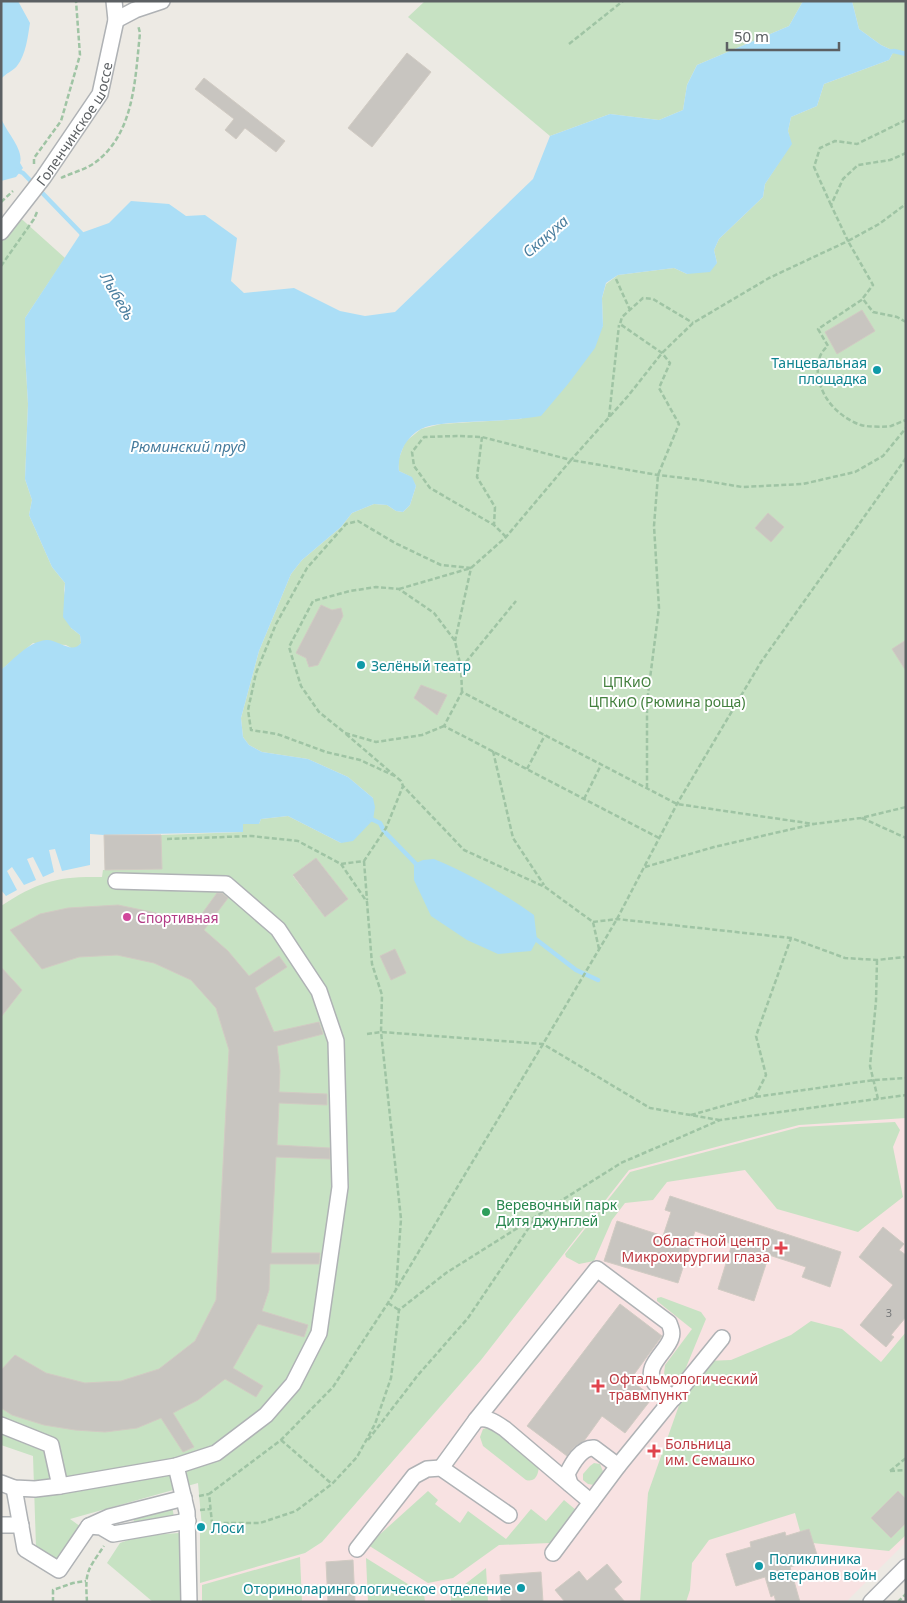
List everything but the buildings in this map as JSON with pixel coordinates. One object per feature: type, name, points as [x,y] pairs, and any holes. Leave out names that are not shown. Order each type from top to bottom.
[{"type":"street","name":"Голенчинское шоссе","points":[[1,232],[31,193],[38,173],[100,94],[116,20],[114,1]]},
{"type":"street","points":[[116,20],[135,10],[162,1]]},
{"type":"street","points":[[116,881],[226,884],[278,929],[319,991],[336,1041],[340,1188],[318,1333],[293,1384],[266,1415],[216,1453],[176,1466],[60,1486],[35,1489],[8,1485],[20,1525],[24,1549],[59,1570],[102,1527],[184,1498]]},
{"type":"street","points":[[441,1468],[476,1420],[597,1269],[669,1323],[672,1330],[671,1339],[652,1369],[651,1375],[654,1383],[674,1398]]},
{"type":"street","points":[[553,1554],[618,1466],[722,1338]]},
{"type":"street","points":[[476,1420],[483,1418],[494,1421],[591,1502]]},
{"type":"street","points":[[1,1425],[51,1444],[60,1486]]},
{"type":"street","points":[[570,1484],[567,1474],[584,1449],[594,1448],[618,1466]]},
{"type":"street","points":[[176,1466],[188,1521],[189,1602]]},
{"type":"street","points":[[357,1549],[414,1476],[428,1469],[441,1468],[509,1515]]},
{"type":"street","points":[[102,1527],[188,1521]]},
{"type":"street","points":[[1,1525],[20,1525]]},
{"type":"street","points":[[871,1602],[906,1566]]},
{"type":"path","points":[[38,173],[34,158],[61,121],[80,55],[76,1]]},
{"type":"path","points":[[569,44],[623,1]]},
{"type":"path","points":[[58,179],[93,164],[114,144],[126,119],[134,89],[140,33],[135,10]]},
{"type":"path","points":[[906,120],[857,144],[835,141],[820,148],[814,167],[848,241],[873,285],[863,299],[818,329],[828,346],[823,350],[818,364],[818,378],[827,399],[841,415],[861,425],[889,427],[906,420]]},
{"type":"path","points":[[831,205],[843,179],[858,165],[890,160],[906,153]]},
{"type":"path","points":[[599,948],[592,922],[545,887],[464,850],[403,786],[401,781],[319,712],[301,686],[289,648],[314,601],[376,586],[400,589],[471,568],[506,537],[628,396],[662,353],[693,322],[769,278],[848,241],[879,224],[906,204]]},
{"type":"path","points":[[1,266],[34,219],[37,210]]},
{"type":"path","points":[[616,279],[630,310]]},
{"type":"path","points":[[609,418],[622,317],[643,298],[654,298],[693,322]]},
{"type":"path","points":[[863,299],[873,312],[897,317],[906,322]]},
{"type":"path","points":[[620,324],[662,353],[670,363],[659,388],[679,424],[658,475],[654,526],[660,608],[647,702],[647,789]]},
{"type":"path","points":[[506,537],[494,525],[430,488],[414,466],[412,452],[424,437],[482,437],[571,460],[742,487],[804,484],[855,472],[883,456],[906,428]]},
{"type":"path","points":[[482,437],[477,477],[495,507],[494,525]]},
{"type":"path","points":[[906,458],[761,662],[677,804],[617,919],[388,1304],[333,1387],[281,1440],[209,1494],[212,1523],[260,1523],[296,1512],[332,1484],[357,1457],[375,1424],[391,1378],[399,1310],[446,1273],[621,1163],[720,1120],[906,1095]]},
{"type":"path","points":[[395,776],[360,760],[326,752],[277,734],[252,730],[248,710],[256,673],[276,624],[307,568],[346,524],[358,521],[395,543],[441,565],[471,568]]},
{"type":"path","points":[[455,642],[471,568]]},
{"type":"path","points":[[345,733],[376,742],[422,735],[444,726],[462,692],[461,668],[455,642],[434,613],[400,589]]},
{"type":"path","points":[[461,668],[516,601]]},
{"type":"path","points":[[462,692],[677,804],[814,824]]},
{"type":"path","points":[[444,726],[659,838]]},
{"type":"path","points":[[527,769],[544,735]]},
{"type":"path","points":[[493,751],[513,838],[545,887]]},
{"type":"path","points":[[584,799],[602,765]]},
{"type":"path","points":[[396,1291],[401,1219],[381,1032],[382,995],[372,964],[364,861],[386,828],[403,786]]},
{"type":"path","points":[[644,868],[714,847],[814,824],[861,818],[906,806]]},
{"type":"path","points":[[861,818],[906,838]]},
{"type":"path","points":[[167,839],[251,836],[298,841],[341,864],[367,902]]},
{"type":"path","points":[[341,864],[364,861]]},
{"type":"path","points":[[592,922],[617,919],[791,938],[845,958],[877,960],[906,958]]},
{"type":"path","points":[[755,1097],[766,1075],[756,1036],[791,938]]},
{"type":"path","points":[[877,960],[876,1001],[870,1066],[878,1099]]},
{"type":"path","points":[[367,1034],[381,1032],[543,1044],[650,1108],[720,1120]]},
{"type":"path","points":[[690,1115],[755,1097],[874,1080],[906,1078]]},
{"type":"path","points":[[362,1447],[418,1375],[468,1318],[536,1216]]},
{"type":"path","points":[[388,1304],[399,1310]]},
{"type":"path","points":[[281,1440],[332,1484]]},
{"type":"path","points":[[906,1458],[890,1471],[906,1470]]},
{"type":"path","points":[[87,1602],[86,1581],[88,1569],[102,1527]]},
{"type":"path","points":[[53,1602],[53,1590],[73,1582],[86,1581]]},
{"type":"path","points":[[898,1602],[906,1594]]},
{"type":"shaded area","name":"Больница им. Семашко","points":[[906,1118],[906,1542],[846,1602],[201,1602],[200,1583],[305,1553],[322,1542],[481,1360],[629,1170],[799,1125]]},
{"type":"green space","points":[[425,1],[803,1],[789,26],[697,65],[687,85],[683,110],[659,120],[610,114],[550,136],[408,17]]},
{"type":"green space","name":"ЦПКиО","points":[[852,1],[906,1],[906,1118],[799,1125],[629,1170],[481,1360],[322,1542],[305,1553],[200,1583],[200,1528],[202,1527],[198,1483],[70,1519],[84,1529],[59,1562],[36,1547],[33,1456],[1,1445],[1,906],[38,886],[61,879],[102,877],[103,870],[161,869],[161,835],[243,832],[243,824],[259,824],[261,819],[288,816],[341,843],[373,798],[348,777],[308,759],[262,752],[249,745],[243,737],[241,718],[259,651],[291,574],[302,560],[341,527],[352,513],[374,504],[387,505],[396,511],[403,512],[410,505],[416,486],[411,477],[399,471],[398,461],[405,442],[421,429],[441,424],[521,419],[603,326],[602,298],[606,284],[618,275],[674,268],[687,274],[717,263],[714,250],[719,239],[763,197],[765,184],[791,144],[788,131],[791,117],[817,106],[824,84],[889,60],[894,51],[881,45],[859,29]],"holes":[[[316,858],[348,899],[325,917],[293,876]]]},
{"type":"green space","points":[[16,214],[65,258],[25,318],[28,404],[25,479],[32,500],[29,515],[52,567],[65,583],[64,590],[71,628],[80,635],[81,643],[73,649],[66,645],[33,643],[1,670],[1,232]]},
{"type":"green space","points":[[895,1122],[900,1130],[893,1147],[903,1197],[858,1232],[777,1209],[745,1170],[667,1182],[653,1200],[625,1203],[612,1220],[594,1261],[579,1264],[566,1257],[565,1254],[630,1172],[800,1127]]},
{"type":"green space","points":[[661,1297],[701,1312],[706,1319],[685,1370],[677,1380],[669,1378],[664,1374],[665,1365],[692,1329],[657,1301],[657,1298]]},
{"type":"green space","points":[[811,1321],[842,1329],[881,1362],[906,1332],[906,1535],[889,1551],[803,1542],[795,1513],[709,1540],[692,1563],[690,1590],[686,1602],[640,1602],[648,1493],[683,1394],[706,1361],[731,1360],[791,1335]]},
{"type":"green space","points":[[492,1426],[539,1463],[538,1473],[533,1480],[526,1480],[483,1446],[480,1437],[483,1429]]},
{"type":"green space","points":[[594,1463],[600,1464],[604,1474],[594,1485],[588,1484],[583,1480],[583,1474]]},
{"type":"green space","points":[[428,1491],[438,1500],[435,1504],[460,1523],[468,1511],[506,1539],[531,1509],[546,1521],[564,1500],[576,1510],[550,1543],[499,1545],[453,1578],[428,1583],[368,1545]]},
{"type":"green space","points":[[172,1506],[174,1517],[135,1526],[132,1514]]},
{"type":"green space","points":[[179,1533],[182,1602],[153,1602],[107,1563],[120,1543],[139,1536]]},
{"type":"green space","points":[[300,1557],[302,1602],[202,1602],[202,1585]]},
{"type":"green space","points":[[366,1558],[424,1594],[425,1602],[368,1602]]},
{"type":"green space","points":[[486,1568],[488,1602],[451,1602],[451,1595]]},
{"type":"water","points":[[1,1],[18,1],[30,23],[23,56],[15,68],[1,79]]},
{"type":"water","name":"Рюминский пруд","points":[[803,1],[852,1],[859,29],[881,45],[894,51],[889,60],[824,84],[817,106],[791,117],[788,131],[792,144],[765,184],[763,197],[719,239],[714,250],[717,263],[710,272],[687,274],[674,268],[618,275],[606,283],[602,298],[603,326],[595,348],[541,416],[444,424],[431,426],[416,432],[407,441],[399,458],[399,471],[412,477],[416,486],[410,505],[403,512],[396,511],[387,505],[374,504],[352,513],[341,527],[302,560],[291,574],[259,651],[241,718],[243,737],[249,745],[262,752],[308,759],[348,777],[373,798],[375,807],[373,820],[353,841],[341,843],[288,816],[261,819],[259,824],[243,824],[243,832],[90,834],[90,865],[62,871],[55,849],[49,850],[54,872],[43,877],[33,857],[27,859],[36,880],[24,885],[12,867],[7,871],[17,890],[6,896],[1,890],[1,670],[22,652],[39,641],[51,640],[69,647],[77,646],[81,643],[80,635],[71,628],[63,617],[65,583],[52,567],[29,515],[32,500],[25,479],[28,404],[25,318],[81,233],[109,223],[131,201],[169,204],[186,216],[205,215],[237,238],[231,281],[244,293],[294,288],[340,311],[365,316],[395,312],[533,179],[550,136],[610,114],[659,120],[683,110],[687,85],[697,65],[789,26]]},
{"type":"water","points":[[1,118],[17,146],[21,158],[20,163],[23,168],[16,177],[1,181]]},
{"type":"water","points":[[434,859],[486,884],[534,915],[537,940],[531,951],[498,954],[467,940],[431,916],[414,880],[414,864],[423,860]]},
{"type":"waterway","name":"Скакуха","points":[[888,52],[894,51],[906,54]]},
{"type":"waterway","name":"Лыбедь","points":[[16,170],[23,173],[84,238]]},
{"type":"waterway","points":[[369,818],[380,823],[384,831],[418,866]]},
{"type":"waterway","points":[[533,937],[576,970],[598,980]]},
{"type":"place","name":"Танцевальная площадка","points":[[877,370]]},
{"type":"place","name":"Зелёный театр","points":[[361,665]]},
{"type":"place","name":"Спортивная","points":[[127,917]]},
{"type":"place","name":"Веревочный парк Дитя джунглей","points":[[486,1212]]},
{"type":"place","name":"Областной центр Микрохирургии глаза","points":[[781,1248]]},
{"type":"place","name":"Офтальмологический травмпункт","points":[[598,1386]]},
{"type":"place","name":"Больница им. Семашко","points":[[654,1451]]},
{"type":"place","name":"Лоси","points":[[201,1527]]},
{"type":"place","name":"Поликлиника ветеранов войн","points":[[759,1566]]},
{"type":"place","name":"Оториноларингологическое отделение","points":[[521,1588]]},
{"type":"park label","name":"ЦПКиО (Рюмина роща)","points":[[667,701]]}]
